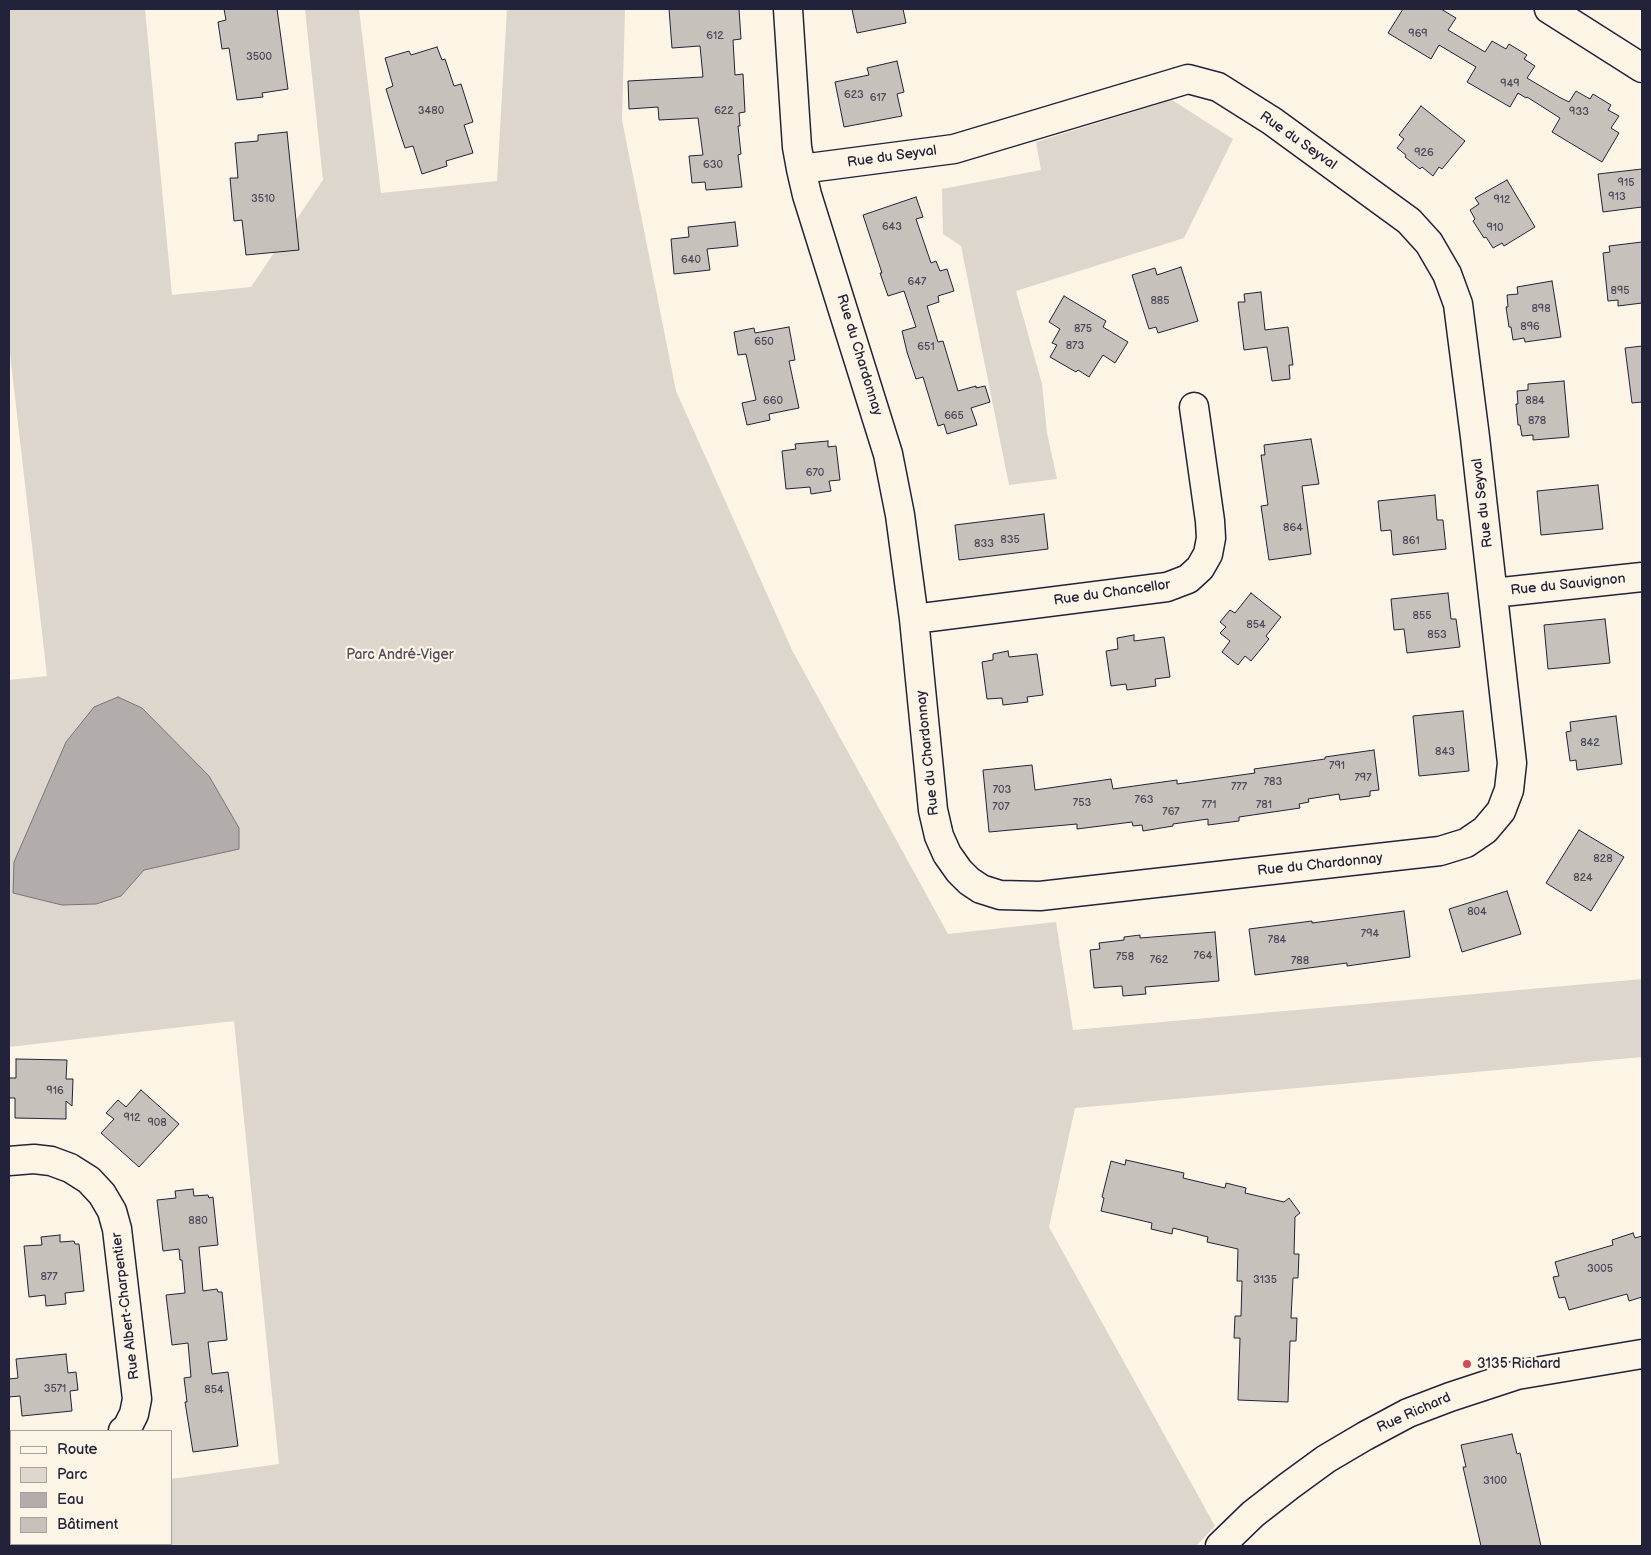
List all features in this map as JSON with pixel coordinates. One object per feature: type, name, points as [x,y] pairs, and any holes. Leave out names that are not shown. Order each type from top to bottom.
[{"type":"street","name":"Rue du Chardonnay","points":[[788,9],[798,148],[807,195],[881,427],[900,515],[914,619],[933,810],[939,836],[947,854],[969,881],[980,889],[1000,895],[1040,896],[1415,855],[1440,851],[1466,843],[1484,830],[1501,811],[1509,790],[1512,763],[1493,593]]},
{"type":"street","points":[[1549,9],[1642,68]]},
{"type":"street","name":"Rue du Seyval","points":[[802,169],[954,149],[1188,79],[1218,87],[1272,121],[1409,221],[1429,243],[1447,274],[1458,304],[1493,593]]},
{"type":"street","name":"Rue du Chancellor","points":[[914,619],[1167,587],[1188,579],[1200,568],[1208,554],[1211,538],[1194,407]]},
{"type":"street","name":"Rue du Sauvignon","points":[[1493,593],[1642,577]]},
{"type":"street","name":"Rue Albert-Charpentier","points":[[9,1161],[34,1159],[51,1161],[70,1168],[89,1180],[102,1194],[112,1212],[117,1229],[137,1399],[134,1414],[124,1430]]},
{"type":"street","name":"Rue Richard","points":[[1220,1546],[1253,1514],[1326,1459],[1408,1413],[1517,1375],[1642,1354]]},
{"type":"green space","name":"Parc André-Viger","points":[[9,9],[145,9],[172,295],[251,287],[323,180],[305,9],[359,9],[381,193],[497,181],[507,9],[625,9],[622,120],[676,391],[792,650],[948,934],[1056,922],[1073,1030],[1642,979],[1642,1057],[1075,1108],[1049,1227],[1215,1526],[1196,1546],[9,1546],[10,1500],[10,1545],[172,1545],[172,1479],[279,1464],[234,1021],[9,1047],[9,680],[47,676],[9,345]]},
{"type":"green space","points":[[1172,100],[1233,139],[1184,238],[1016,291],[1042,384],[1047,433],[1057,479],[1009,485],[961,246],[943,234],[942,189],[1041,170],[1036,142]]},
{"type":"water","points":[[118,697],[142,708],[209,776],[239,828],[239,849],[144,870],[121,896],[96,904],[62,905],[13,893],[14,862],[66,742],[94,707]]},
{"type":"building","points":[[224,9],[277,9],[288,89],[262,93],[263,97],[237,100],[229,48],[222,49],[218,22],[226,20]]},
{"type":"building","points":[[669,9],[739,9],[741,39],[733,40],[735,75],[743,74],[745,112],[739,113],[740,126],[738,126],[741,154],[738,155],[742,187],[706,190],[705,182],[692,183],[689,156],[703,155],[698,118],[659,120],[658,107],[629,109],[628,81],[703,77],[700,46],[672,48]]},
{"type":"building","points":[[852,9],[903,9],[906,23],[857,33]]},
{"type":"building","points":[[1403,9],[1441,9],[1456,18],[1448,30],[1485,52],[1492,41],[1506,49],[1509,44],[1527,55],[1524,59],[1535,66],[1527,78],[1559,97],[1569,102],[1576,91],[1590,99],[1593,94],[1611,105],[1608,110],[1619,116],[1611,128],[1619,133],[1602,162],[1552,132],[1560,118],[1527,97],[1518,93],[1510,107],[1467,82],[1476,67],[1439,45],[1431,59],[1388,33]]},
{"type":"building","points":[[437,47],[442,60],[445,59],[454,86],[461,84],[473,122],[464,125],[473,153],[446,161],[447,166],[422,174],[413,146],[405,148],[398,127],[386,89],[393,86],[385,58],[409,51],[411,55]]},
{"type":"building","points":[[897,61],[904,92],[897,94],[902,116],[844,127],[835,82],[869,75],[867,68]]},
{"type":"building","points":[[1421,106],[1465,141],[1442,169],[1439,167],[1433,176],[1422,167],[1420,169],[1397,148],[1404,139],[1399,135]]},
{"type":"building","points":[[287,132],[299,250],[246,255],[242,220],[234,221],[230,178],[238,178],[235,143],[258,141],[258,135]]},
{"type":"building","points":[[1642,169],[1642,207],[1603,212],[1598,174]]},
{"type":"building","points":[[1507,180],[1535,227],[1504,246],[1502,243],[1493,248],[1473,221],[1475,219],[1470,210],[1479,204],[1475,198]]},
{"type":"building","points":[[916,197],[923,217],[916,219],[931,263],[936,261],[940,271],[947,269],[954,291],[938,296],[939,302],[927,306],[938,342],[943,341],[958,391],[976,386],[976,388],[985,386],[990,402],[971,408],[977,425],[947,434],[944,424],[938,426],[923,377],[916,379],[907,352],[902,331],[916,327],[904,291],[888,296],[863,215]]},
{"type":"building","points":[[735,222],[738,246],[707,249],[710,270],[674,274],[671,239],[689,237],[688,227]]},
{"type":"building","points":[[1642,242],[1642,303],[1618,306],[1618,300],[1608,301],[1603,253],[1610,252],[1609,246]]},
{"type":"building","points":[[1181,267],[1198,321],[1158,333],[1156,327],[1149,329],[1132,275],[1155,268],[1157,275]]},
{"type":"building","points":[[1552,281],[1561,337],[1525,342],[1524,338],[1513,340],[1506,307],[1508,307],[1507,295],[1518,294],[1517,287]]},
{"type":"building","points":[[1261,292],[1265,330],[1288,327],[1293,365],[1289,365],[1290,379],[1272,381],[1267,347],[1244,350],[1238,302],[1245,302],[1244,294]]},
{"type":"building","points":[[1064,296],[1106,321],[1103,327],[1128,342],[1115,363],[1103,355],[1089,377],[1050,357],[1057,345],[1052,343],[1060,329],[1049,322]]},
{"type":"building","points":[[789,327],[795,360],[789,361],[799,408],[769,414],[770,420],[747,425],[742,403],[756,400],[746,354],[738,355],[734,332],[754,328],[755,333]]},
{"type":"building","points":[[1642,346],[1642,402],[1632,403],[1625,348]]},
{"type":"building","points":[[1564,381],[1569,437],[1533,440],[1533,435],[1522,436],[1520,425],[1518,425],[1517,391],[1528,390],[1528,384]]},
{"type":"building","points":[[1311,439],[1319,484],[1302,486],[1311,554],[1269,560],[1261,506],[1268,505],[1261,455],[1265,455],[1264,445]]},
{"type":"building","points":[[828,441],[828,447],[836,446],[840,480],[829,481],[831,491],[811,494],[810,487],[786,489],[782,451],[796,449],[795,444]]},
{"type":"building","points":[[1598,485],[1603,529],[1541,535],[1537,491]]},
{"type":"building","points":[[1435,495],[1437,520],[1443,520],[1446,549],[1393,555],[1391,530],[1381,531],[1378,501]]},
{"type":"building","points":[[1044,514],[1048,549],[959,560],[955,525]]},
{"type":"building","points":[[1251,593],[1281,617],[1266,636],[1269,639],[1251,661],[1245,656],[1238,665],[1222,652],[1230,641],[1220,633],[1226,627],[1220,622],[1230,610],[1235,613]]},
{"type":"building","points":[[1448,593],[1451,619],[1456,619],[1460,647],[1407,653],[1404,629],[1394,630],[1391,599]]},
{"type":"building","points":[[1605,619],[1610,663],[1548,669],[1544,625]]},
{"type":"building","points":[[1134,635],[1134,641],[1164,637],[1170,677],[1155,679],[1156,686],[1127,690],[1126,684],[1111,686],[1106,651],[1118,649],[1117,638]]},
{"type":"building","points":[[1008,651],[1009,657],[1037,654],[1043,695],[1027,697],[1028,702],[1003,705],[1002,698],[987,699],[982,662],[993,660],[993,654]]},
{"type":"building","points":[[1463,711],[1469,771],[1419,776],[1413,716]]},
{"type":"building","points":[[1616,716],[1622,764],[1577,770],[1576,760],[1570,761],[1566,732],[1571,731],[1570,722]]},
{"type":"building","points":[[1374,750],[1379,790],[1370,791],[1370,796],[1340,800],[1339,794],[1308,799],[1309,802],[1299,804],[1300,808],[1239,817],[1239,821],[1208,825],[1208,819],[1143,831],[1142,825],[1133,826],[1132,822],[1077,829],[1077,824],[989,832],[983,770],[1032,765],[1035,790],[1111,779],[1113,789],[1177,780],[1177,784],[1255,773],[1254,769]]},
{"type":"building","points":[[1579,830],[1624,857],[1591,911],[1546,883]]},
{"type":"building","points":[[1507,891],[1521,934],[1462,952],[1449,909]]},
{"type":"building","points":[[1404,911],[1410,957],[1347,966],[1347,963],[1255,975],[1249,929]]},
{"type":"building","points":[[1215,932],[1219,981],[1145,987],[1146,994],[1123,996],[1122,986],[1094,988],[1090,950],[1100,949],[1099,943],[1124,940],[1124,937],[1140,935],[1140,938]]},
{"type":"building","points":[[16,1059],[67,1060],[66,1079],[73,1079],[72,1106],[66,1101],[66,1119],[15,1118],[15,1098],[9,1098],[9,1078],[16,1078]]},
{"type":"building","points":[[141,1090],[179,1124],[139,1167],[101,1133],[114,1119],[106,1113],[118,1100],[126,1107]]},
{"type":"building","points":[[1126,1160],[1184,1173],[1183,1178],[1225,1188],[1226,1183],[1246,1188],[1245,1193],[1284,1202],[1289,1198],[1300,1213],[1295,1217],[1294,1254],[1299,1254],[1298,1278],[1293,1278],[1291,1318],[1297,1318],[1296,1341],[1290,1341],[1288,1402],[1238,1400],[1240,1338],[1234,1338],[1235,1316],[1241,1316],[1242,1281],[1237,1281],[1238,1249],[1207,1242],[1208,1237],[1173,1228],[1172,1234],[1151,1229],[1152,1223],[1101,1211],[1104,1198],[1102,1197],[1111,1161],[1125,1165]]},
{"type":"building","points":[[193,1189],[194,1196],[208,1195],[209,1198],[213,1197],[218,1245],[199,1247],[203,1291],[217,1289],[218,1292],[222,1292],[227,1340],[208,1342],[212,1374],[228,1372],[238,1446],[193,1452],[185,1402],[187,1402],[184,1378],[191,1377],[188,1343],[172,1345],[166,1295],[185,1293],[182,1260],[180,1260],[179,1249],[163,1251],[157,1200],[176,1198],[175,1191]]},
{"type":"building","points":[[1633,1233],[1635,1238],[1642,1236],[1642,1297],[1629,1301],[1627,1294],[1569,1310],[1565,1297],[1559,1298],[1553,1277],[1559,1276],[1555,1262],[1613,1245],[1612,1240]]},
{"type":"building","points":[[60,1235],[60,1242],[74,1241],[75,1244],[79,1244],[84,1291],[65,1293],[66,1304],[46,1306],[45,1295],[29,1297],[24,1246],[42,1245],[41,1237]]},
{"type":"building","points":[[66,1354],[68,1373],[76,1372],[78,1390],[70,1391],[72,1411],[22,1416],[20,1396],[9,1397],[9,1379],[18,1378],[16,1359]]},
{"type":"building","points":[[1512,1434],[1517,1454],[1520,1453],[1541,1546],[1481,1546],[1463,1467],[1466,1467],[1461,1445]]},
{"type":"place","name":"3135 Richard","points":[[1467,1364]]}]
